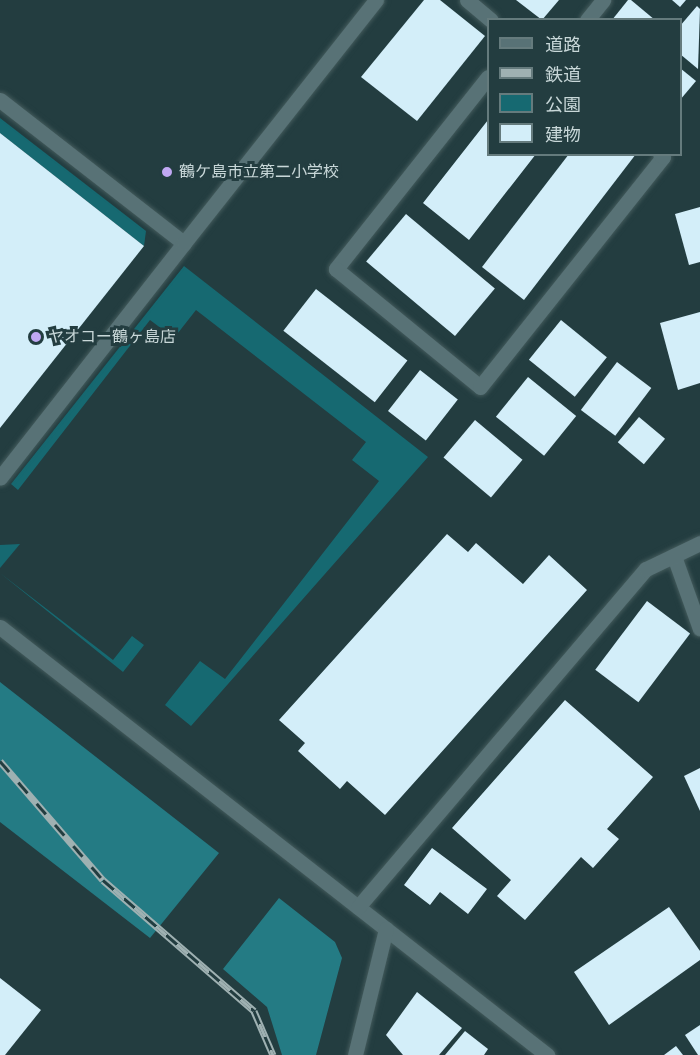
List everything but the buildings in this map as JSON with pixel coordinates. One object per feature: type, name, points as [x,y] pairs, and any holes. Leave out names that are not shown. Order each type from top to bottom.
[{"type":"street","points":[[0,478],[376,0]]},
{"type":"street","points":[[467,0],[489,18]]},
{"type":"street","points":[[589,18],[603,0]]},
{"type":"street","points":[[487,80],[336,269],[480,387],[662,156]]},
{"type":"street","points":[[0,100],[184,243]]},
{"type":"street","points":[[358,907],[646,569],[700,543]]},
{"type":"street","points":[[674,556],[700,628]]},
{"type":"street","points":[[0,627],[547,1055]]},
{"type":"street","points":[[355,1055],[386,929]]},
{"type":"green space","points":[[0,118],[146,231],[144,246],[0,133]]},
{"type":"green space","points":[[184,266],[428,457],[191,726],[165,705],[200,661],[225,679],[379,481],[352,460],[366,442],[196,310],[174,338],[150,320],[18,490],[11,484]]},
{"type":"green space","points":[[20,544],[0,568],[0,545]]},
{"type":"green space","points":[[0,573],[113,660],[132,636],[144,645],[123,672]]},
{"type":"shaded area","points":[[0,682],[219,853],[150,938],[0,822]]},
{"type":"shaded area","points":[[279,898],[335,942],[342,958],[316,1055],[282,1055],[267,1007],[223,969]]},
{"type":"railway","points":[[0,761],[103,880],[254,1011],[273,1055]]},
{"type":"place","name":"鶴ケ島市立第二小学校","points":[[167,172]]},
{"type":"place","name":"ヤオコー鶴ヶ島店","points":[[36,337]]}]
